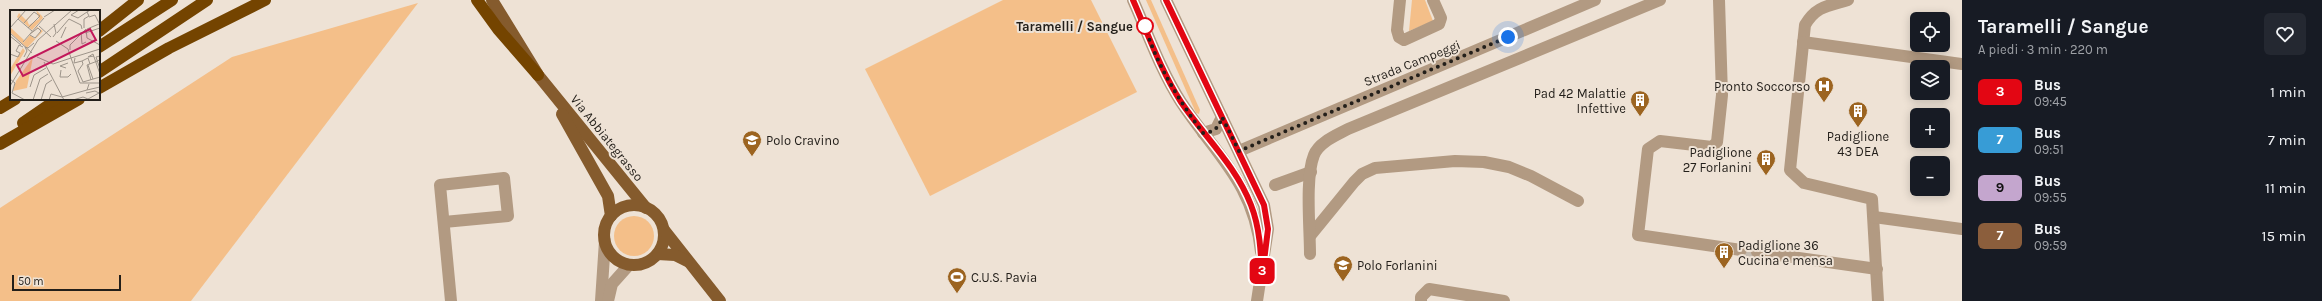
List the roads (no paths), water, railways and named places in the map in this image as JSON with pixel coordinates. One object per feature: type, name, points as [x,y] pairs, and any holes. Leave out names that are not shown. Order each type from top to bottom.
[{"type":"highway","points":[[100,29],[138,0]]},
{"type":"highway","points":[[100,46],[172,0]]},
{"type":"highway","points":[[100,71],[207,0]]},
{"type":"highway","points":[[100,87],[169,48],[265,0]]},
{"type":"highway","points":[[478,0],[498,29],[538,75]]},
{"type":"highway","points":[[0,107],[10,99]]},
{"type":"highway","points":[[0,107],[13,100]]},
{"type":"highway","points":[[0,138],[57,100]]},
{"type":"highway","points":[[0,144],[77,100]]},
{"type":"main road","name":"Via Abbiategrasso","points":[[492,0],[538,75],[646,208]]},
{"type":"main road","name":"Via Abbiategrasso","points":[[547,87],[608,196],[611,216]]},
{"type":"main road","points":[[664,230],[663,241],[658,254],[650,261],[640,265],[629,265],[618,260],[609,252],[605,240],[606,223],[611,216],[627,206],[646,208],[660,220],[664,230],[694,266],[720,301]]},
{"type":"main road","points":[[658,254],[675,255],[694,266]]},
{"type":"street","points":[[1133,0],[1172,87],[1203,133],[1232,169],[1251,205],[1260,240],[1262,277]]},
{"type":"street","points":[[1166,0],[1264,205],[1268,229],[1258,301]]},
{"type":"street","points":[[1400,0],[1397,30],[1399,36],[1404,40],[1439,24],[1441,18],[1433,0]]},
{"type":"street","name":"Strada Campeggi","points":[[1239,151],[1595,0]]},
{"type":"street","points":[[1310,254],[1311,172],[1314,154],[1325,141],[1348,129],[1660,0]]},
{"type":"street","points":[[1719,0],[1722,95],[1717,142],[1712,147],[1660,141],[1648,149],[1638,235],[1741,250]]},
{"type":"street","points":[[1848,0],[1823,7],[1812,13],[1805,25],[1790,170],[1804,183],[1872,199],[1878,301]]},
{"type":"street","points":[[1803,42],[1962,64]]},
{"type":"street","points":[[1203,133],[1216,129],[1222,117]]},
{"type":"street","points":[[1310,236],[1354,182],[1362,174],[1375,168],[1455,160],[1484,162],[1510,167],[1531,176],[1578,201]]},
{"type":"street","points":[[1274,185],[1311,172]]},
{"type":"street","points":[[444,222],[508,216],[504,178],[440,185],[451,301]]},
{"type":"street","points":[[1874,217],[1962,229]]},
{"type":"street","points":[[601,301],[605,240]]},
{"type":"street","points":[[1757,252],[1877,269]]},
{"type":"street","points":[[608,301],[612,284],[629,265]]},
{"type":"street","points":[[1421,301],[1421,296],[1429,289],[1504,301]]},
{"type":"tunnel","points":[[1741,250],[1757,252]]},
{"type":"place","name":"Taramelli / Sangue","points":[[1145,26]]},
{"type":"place","name":"Pronto Soccorso","points":[[1824,103]]},
{"type":"place","name":"Pad 42 Malattie Infettive","points":[[1640,117]]},
{"type":"place","name":"Padiglione 43 DEA","points":[[1858,128]]},
{"type":"place","name":"Polo Cravino","points":[[752,157]]},
{"type":"place","name":"Padiglione 27 Forlanini","points":[[1766,176]]},
{"type":"place","name":"Padiglione 36 Cucina e mensa","points":[[1724,269]]},
{"type":"place","name":"Polo Forlanini","points":[[1343,282]]},
{"type":"place","name":"C.U.S. Pavia","points":[[957,294]]}]
